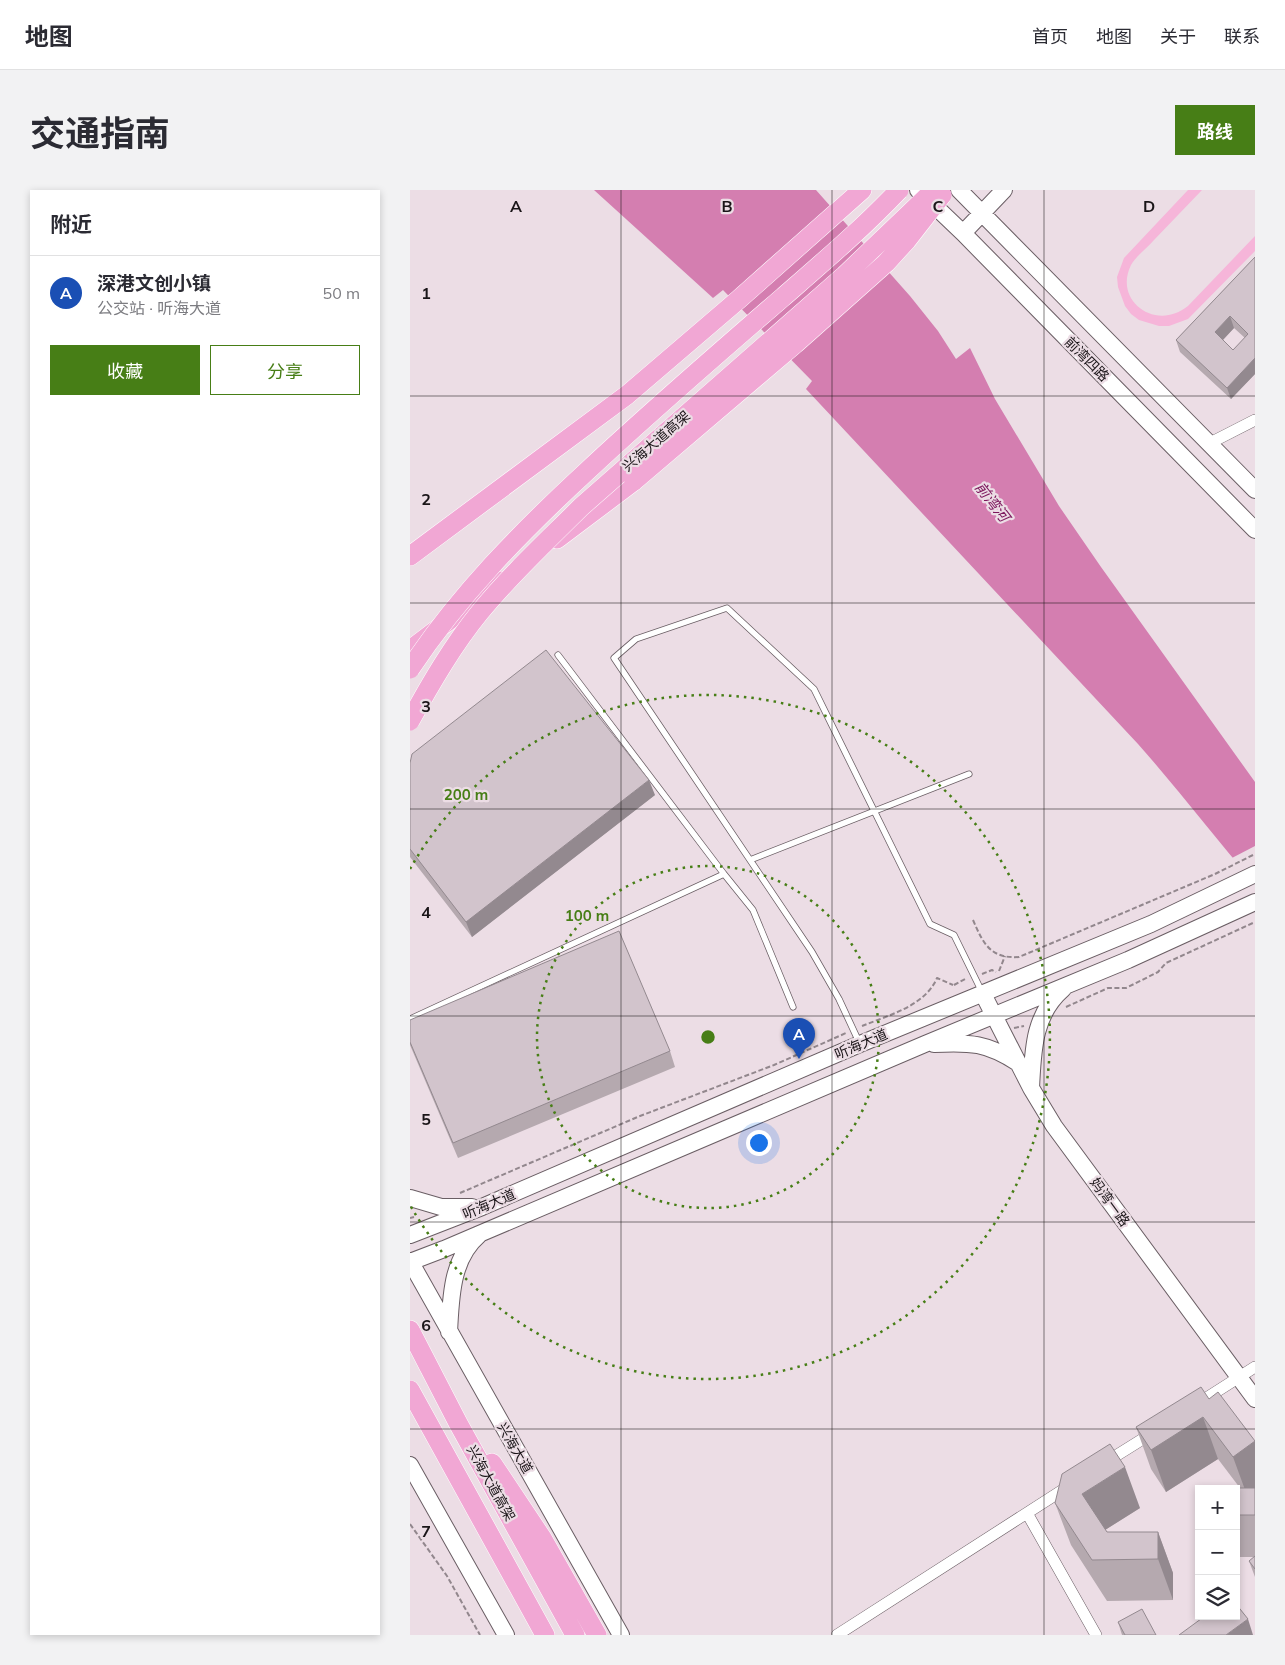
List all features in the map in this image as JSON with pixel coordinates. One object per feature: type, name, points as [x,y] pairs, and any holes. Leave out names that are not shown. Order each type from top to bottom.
[{"type":"main road","points":[[410,556],[627,395],[862,190]]},
{"type":"main road","name":"兴海大道高架","points":[[410,669],[428,642],[485,572],[560,496],[634,428],[832,254],[899,190]]},
{"type":"main road","name":"前湾四路","points":[[918,190],[963,233],[1255,530]]},
{"type":"main road","name":"兴海大道高架","points":[[410,721],[433,679],[480,612],[546,541],[581,507],[844,276],[934,190]]},
{"type":"main road","points":[[410,650],[634,481],[795,344],[886,263],[907,240],[946,190]]},
{"type":"main road","name":"前湾四路","points":[[959,190],[1255,490]]},
{"type":"main road","points":[[963,233],[1004,190]]},
{"type":"main road","name":"听海大道","points":[[410,1235],[482,1207],[857,1037],[983,994],[1151,924],[1255,874]]},
{"type":"main road","name":"听海大道","points":[[410,1262],[1158,947],[1255,902]]},
{"type":"main road","points":[[1031,1088],[1036,1030],[1048,1006],[1056,995],[1068,985]]},
{"type":"main road","name":"妈湾一路","points":[[983,994],[1018,1064],[1054,1126],[1255,1399]]},
{"type":"main road","points":[[925,1044],[979,1044],[992,1048],[1018,1064]]},
{"type":"main road","points":[[410,1198],[441,1207],[482,1207]]},
{"type":"main road","points":[[449,1332],[451,1299],[456,1274],[472,1241],[483,1232]]},
{"type":"main road","name":"兴海大道","points":[[410,1262],[621,1635]]},
{"type":"main road","name":"兴海大道高架","points":[[410,1330],[423,1358],[575,1635]]},
{"type":"main road","points":[[423,1358],[461,1418],[532,1520],[597,1635]]},
{"type":"main road","name":"兴海大道高架","points":[[410,1390],[545,1635]]},
{"type":"main road","points":[[410,1465],[506,1635]]},
{"type":"street","points":[[1210,443],[1255,420]]},
{"type":"street","points":[[1182,1414],[1255,1367]]},
{"type":"street","points":[[1100,1466],[1166,1424]]},
{"type":"street","points":[[838,1635],[1076,1482]]},
{"type":"street","points":[[1027,1513],[1096,1635]]},
{"type":"lane","points":[[857,1037],[839,999],[812,952],[614,658],[636,640],[727,608],[814,689],[930,924],[954,935],[983,994]]},
{"type":"lane","points":[[558,655],[753,910],[793,1007]]},
{"type":"lane","points":[[750,860],[969,774]]},
{"type":"lane","points":[[410,1019],[724,874]]},
{"type":"path","points":[[973,920],[986,947],[1005,956],[1019,957],[1030,954],[1215,874],[1255,854]]},
{"type":"path","points":[[1062,1008],[1108,988],[1126,988],[1158,972],[1166,962],[1255,922]]},
{"type":"path","points":[[998,973],[1005,956]]},
{"type":"path","points":[[458,1194],[640,1116],[774,1065],[857,1037],[922,999],[934,986],[938,978],[954,985]]},
{"type":"path","points":[[410,1218],[414,1217]]},
{"type":"path","points":[[410,1524],[447,1576],[480,1635]]},
{"type":"shaded area","points":[[1188,190],[1202,190],[1131,265],[1127,278],[1128,290],[1133,301],[1141,309],[1151,314],[1163,316],[1176,313],[1188,306],[1255,236],[1255,251],[1188,319],[1169,326],[1159,326],[1139,320],[1131,314],[1125,306],[1118,287],[1117,277],[1124,258]]},
{"type":"water","name":"前湾河","points":[[594,190],[816,190],[910,296],[938,331],[956,359],[970,348],[995,399],[1059,506],[1255,782],[1255,884],[1138,744],[806,389],[812,381],[723,290],[713,298]]},
{"type":"pier","points":[[1255,846],[1255,887],[1230,859]]},
{"type":"building","points":[[1255,257],[1255,358],[1227,388],[1176,340]],"holes":[[[1230,316],[1248,334],[1233,350],[1215,332]]]},
{"type":"building","points":[[546,650],[649,780],[466,922],[410,849],[410,763],[412,754]]},
{"type":"building","points":[[619,931],[670,1051],[453,1143],[410,1042],[410,1020]]},
{"type":"building","points":[[1201,1387],[1209,1399],[1218,1392],[1255,1441],[1233,1457],[1203,1417],[1151,1450],[1136,1427]]},
{"type":"building","points":[[1110,1444],[1125,1467],[1082,1494],[1107,1532],[1158,1532],[1158,1559],[1092,1560],[1055,1503],[1062,1474]]},
{"type":"building","points":[[1240,1488],[1255,1488],[1255,1515],[1240,1515]]},
{"type":"building","points":[[1255,1556],[1255,1569],[1249,1561]]},
{"type":"building","points":[[1142,1609],[1156,1635],[1125,1635],[1118,1622]]},
{"type":"building","points":[[1240,1609],[1248,1619],[1226,1635],[1179,1635],[1200,1620],[1240,1620]]},
{"type":"place","name":"深港文创小镇","points":[[799,1059]]}]
